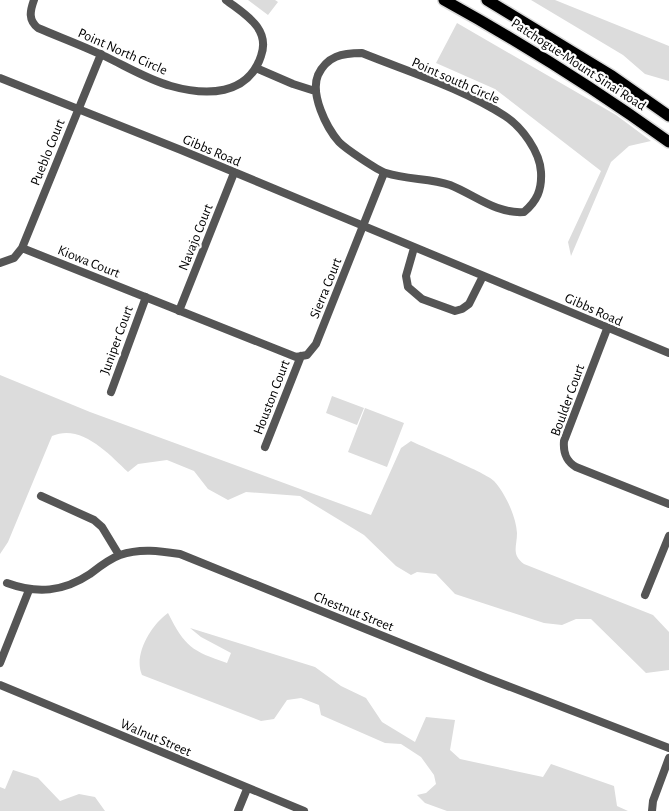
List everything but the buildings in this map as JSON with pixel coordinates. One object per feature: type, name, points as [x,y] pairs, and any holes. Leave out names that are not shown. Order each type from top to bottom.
[{"type":"highway","name":"Patchogue-Mount Sinai Road","points":[[444,0],[561,68],[614,102],[669,142]]},
{"type":"highway","name":"Patchogue-Mount Sinai Road","points":[[487,0],[612,76],[669,116]]},
{"type":"street","name":"Point North Circle","points":[[34,0],[30,12],[35,26],[171,86],[216,92],[236,87],[248,78],[256,68]]},
{"type":"street","points":[[226,0],[256,23],[261,32],[263,49],[256,68],[315,91]]},
{"type":"street","name":"Point south Circle","points":[[362,53],[460,93],[507,117],[535,148],[541,165],[542,184],[535,202],[524,212],[506,212],[450,185],[384,173],[339,142],[322,114],[315,91],[317,78],[324,64],[341,54],[362,53]]},
{"type":"street","name":"Pueblo Court","points":[[0,263],[14,258],[22,248],[101,54]]},
{"type":"street","name":"Gibbs Road","points":[[0,78],[669,353]]},
{"type":"street","name":"Navajo Court","points":[[179,311],[234,173]]},
{"type":"street","name":"Sierra Court","points":[[304,356],[316,344],[384,173]]},
{"type":"street","name":"Kiowa Court","points":[[22,248],[146,297]]},
{"type":"street","points":[[414,248],[406,276],[408,287],[422,299],[455,311],[462,309],[469,304],[482,276]]},
{"type":"street","points":[[146,297],[296,357],[304,356]]},
{"type":"street","name":"Juniper Court","points":[[111,392],[146,297]]},
{"type":"street","name":"Boulder Court","points":[[607,329],[564,442],[565,455],[569,462],[576,467],[669,504]]},
{"type":"street","name":"Houston Court","points":[[265,446],[304,356]]},
{"type":"street","points":[[41,496],[94,520],[102,527],[119,555]]},
{"type":"street","points":[[646,595],[669,536]]},
{"type":"street","name":"Chestnut Street","points":[[7,583],[29,590],[66,587],[119,555],[142,550],[180,554],[488,678],[669,748]]},
{"type":"street","points":[[0,663],[29,590]]},
{"type":"street","name":"Walnut Street","points":[[0,686],[304,811]]},
{"type":"street","points":[[652,811],[653,800],[669,758]]},
{"type":"street","points":[[238,811],[247,789]]},
{"type":"shaded area","points":[[248,0],[275,0],[278,2],[268,15]]},
{"type":"shaded area","points":[[531,0],[555,0],[669,46],[669,81],[645,74],[623,55]]},
{"type":"shaded area","points":[[457,23],[616,115],[651,141],[629,146],[611,162],[571,256],[568,242],[601,171],[495,89],[436,63]]},
{"type":"shaded area","points":[[0,375],[90,412],[371,515],[401,448],[411,441],[494,481],[506,498],[512,512],[517,533],[516,553],[517,557],[524,564],[653,615],[669,632],[669,670],[646,673],[591,619],[576,619],[562,625],[544,623],[455,594],[436,574],[417,572],[411,575],[396,566],[364,535],[300,496],[246,492],[228,500],[208,489],[194,471],[167,460],[138,464],[128,472],[94,442],[73,434],[63,433],[52,436],[8,542],[0,554]]},
{"type":"shaded area","points":[[332,396],[364,408],[357,425],[326,413]]},
{"type":"shaded area","points":[[365,408],[404,423],[387,467],[348,452]]},
{"type":"shaded area","points":[[168,613],[185,641],[205,655],[227,663],[231,653],[201,637],[190,628],[315,667],[341,686],[366,698],[382,722],[415,742],[426,717],[455,720],[450,750],[460,759],[543,777],[551,764],[614,786],[617,806],[628,811],[447,811],[425,803],[417,795],[426,793],[436,784],[434,775],[421,757],[401,744],[385,743],[321,715],[319,705],[301,698],[287,700],[274,719],[261,721],[142,675],[140,659],[145,641],[156,625]]},
{"type":"shaded area","points":[[13,770],[38,778],[60,801],[79,794],[95,797],[105,811],[0,811],[0,787],[5,789]]}]
